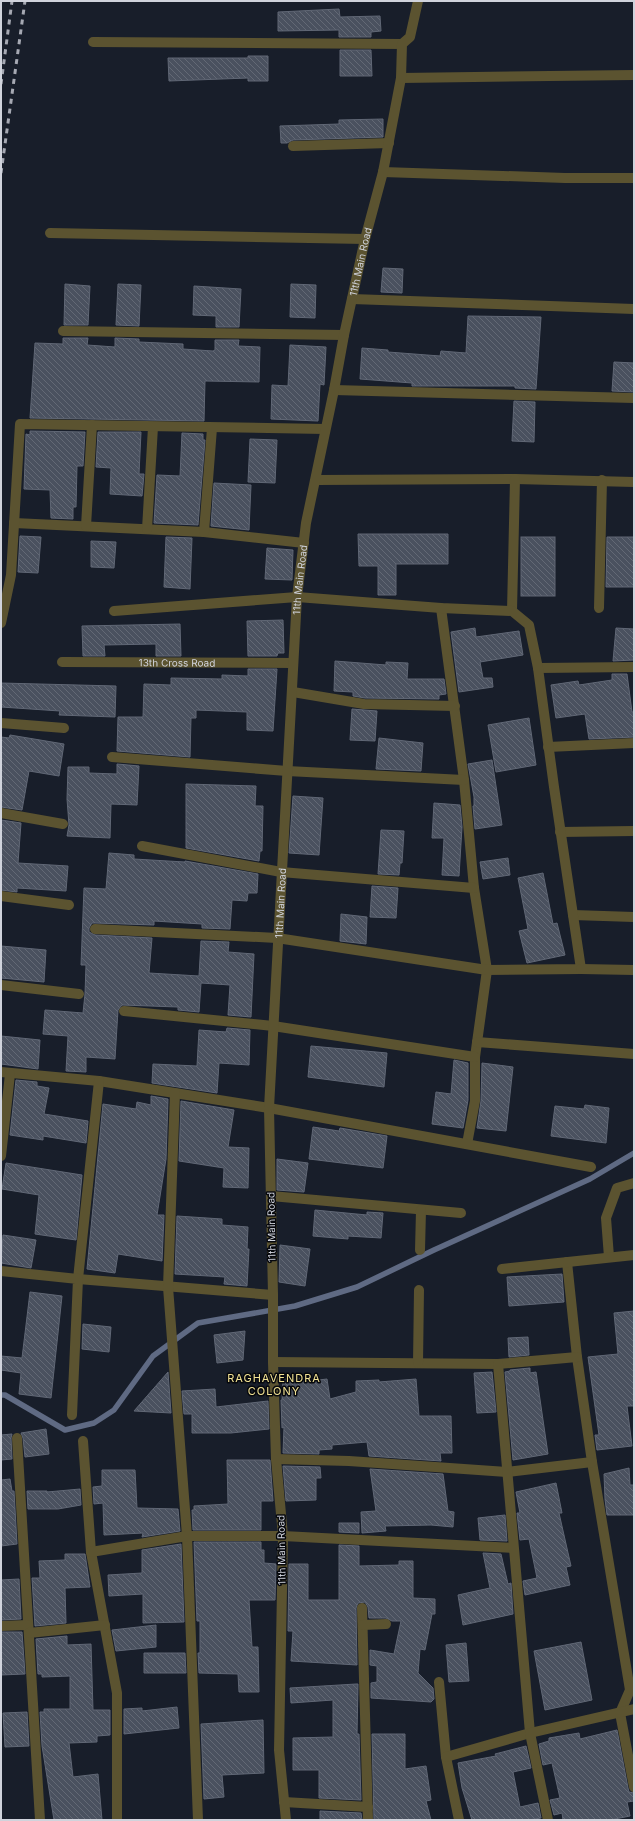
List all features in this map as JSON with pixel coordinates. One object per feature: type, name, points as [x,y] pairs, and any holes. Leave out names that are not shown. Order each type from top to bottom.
[{"type":"street","points":[[93,42],[402,44],[410,37],[418,1]]},
{"type":"street","name":"11th Main Road","points":[[286,1820],[279,1750],[283,1536],[276,1459],[269,1108],[280,872],[293,692],[296,597],[306,523],[316,480],[344,335],[365,239],[383,172],[389,143],[401,78],[402,44]]},
{"type":"street","points":[[401,78],[634,75]]},
{"type":"street","points":[[293,146],[389,143]]},
{"type":"street","points":[[383,172],[565,178],[634,178]]},
{"type":"street","points":[[50,233],[365,239]]},
{"type":"street","points":[[352,299],[634,309]]},
{"type":"street","points":[[63,331],[344,335]]},
{"type":"street","points":[[334,390],[634,398]]},
{"type":"street","points":[[1,623],[11,575],[20,424],[325,429]]},
{"type":"street","points":[[86,526],[92,425]]},
{"type":"street","points":[[147,529],[153,426]]},
{"type":"street","points":[[204,532],[212,428]]},
{"type":"street","points":[[512,611],[515,479]]},
{"type":"street","points":[[316,480],[515,479],[634,482]]},
{"type":"street","points":[[600,608],[602,480]]},
{"type":"street","points":[[14,523],[204,532],[304,543]]},
{"type":"street","points":[[114,611],[296,597],[441,608],[512,611],[528,625],[538,668],[560,832],[581,969]]},
{"type":"street","points":[[441,608],[464,780],[474,888],[487,970],[475,1057],[475,1101],[467,1144]]},
{"type":"street","name":"13th Cross Road","points":[[62,662],[293,664]]},
{"type":"street","points":[[538,668],[634,667]]},
{"type":"street","points":[[293,692],[364,704],[455,706]]},
{"type":"street","points":[[1,723],[64,728]]},
{"type":"street","points":[[548,747],[634,743]]},
{"type":"street","points":[[112,757],[287,771],[464,780]]},
{"type":"street","points":[[1,813],[63,824]]},
{"type":"street","points":[[560,832],[634,831]]},
{"type":"street","points":[[142,846],[280,872],[474,888]]},
{"type":"street","points":[[1,896],[69,905]]},
{"type":"street","points":[[573,915],[634,917]]},
{"type":"street","points":[[95,929],[277,938],[487,970],[634,970]]},
{"type":"street","points":[[1,985],[79,994]]},
{"type":"street","points":[[124,1011],[273,1026],[475,1057]]},
{"type":"street","points":[[477,1042],[634,1054]]},
{"type":"street","points":[[1,1156],[5,1073],[100,1081],[269,1108],[591,1167]]},
{"type":"street","points":[[72,1414],[78,1279],[100,1081]]},
{"type":"street","points":[[175,1093],[168,1286],[187,1536],[198,1820]]},
{"type":"street","points":[[609,1257],[606,1218],[617,1188],[634,1183]]},
{"type":"street","points":[[271,1196],[461,1213]]},
{"type":"street","points":[[420,1250],[421,1210]]},
{"type":"street","points":[[502,1268],[634,1255]]},
{"type":"street","points":[[567,1262],[576,1357],[630,1690],[620,1713],[634,1787]]},
{"type":"street","points":[[1,1270],[78,1279],[273,1295]]},
{"type":"street","points":[[418,1364],[420,1290]]},
{"type":"street","points":[[273,1362],[498,1364],[576,1357]]},
{"type":"street","points":[[498,1364],[530,1733],[548,1820]]},
{"type":"street","points":[[17,1438],[40,1820]]},
{"type":"street","points":[[83,1441],[91,1552],[117,1693],[117,1820]]},
{"type":"street","points":[[276,1459],[349,1461],[507,1472],[592,1462]]},
{"type":"street","points":[[91,1552],[187,1536],[283,1536],[513,1548]]},
{"type":"street","points":[[362,1608],[368,1820]]},
{"type":"street","points":[[363,1625],[386,1624]]},
{"type":"street","points":[[1,1626],[28,1629],[105,1625]]},
{"type":"street","points":[[439,1682],[446,1757],[459,1820]]},
{"type":"street","points":[[446,1757],[530,1733],[634,1709]]},
{"type":"street","points":[[284,1802],[368,1807]]},
{"type":"building","points":[[339,9],[340,17],[380,16],[381,31],[371,32],[371,37],[339,37],[339,30],[278,31],[278,12]]},
{"type":"building","points":[[340,50],[371,50],[372,76],[340,76]]},
{"type":"building","points":[[248,56],[268,56],[268,81],[248,81],[248,78],[169,81],[168,58],[248,58]]},
{"type":"building","points":[[383,119],[383,137],[293,140],[287,143],[281,143],[280,126],[339,124],[339,120]]},
{"type":"building","points":[[383,268],[403,269],[402,293],[381,292]]},
{"type":"building","points":[[65,284],[90,286],[88,325],[64,325]]},
{"type":"building","points":[[118,284],[141,285],[139,326],[116,325]]},
{"type":"building","points":[[291,284],[316,285],[315,318],[290,317]]},
{"type":"building","points":[[194,286],[241,289],[239,327],[216,327],[216,316],[193,315]]},
{"type":"building","points":[[468,316],[541,317],[536,389],[515,388],[515,386],[412,386],[412,383],[360,379],[362,348],[388,350],[388,352],[440,356],[441,351],[466,353]]},
{"type":"building","points":[[63,338],[88,338],[87,345],[115,347],[115,338],[139,339],[139,342],[183,344],[183,349],[213,351],[215,350],[215,340],[239,340],[238,346],[260,347],[259,382],[205,381],[204,421],[30,418],[35,343],[63,344]]},
{"type":"building","points":[[290,345],[326,347],[324,385],[320,384],[318,421],[271,419],[272,385],[288,386]]},
{"type":"building","points":[[614,362],[634,363],[634,392],[612,391]]},
{"type":"building","points":[[514,401],[535,402],[534,442],[512,441]]},
{"type":"building","points":[[30,431],[85,432],[83,466],[77,466],[76,507],[73,507],[73,519],[51,518],[50,490],[24,489],[26,434],[30,435]]},
{"type":"building","points":[[98,432],[141,432],[139,474],[144,474],[142,496],[110,494],[111,468],[96,467]]},
{"type":"building","points":[[182,433],[203,434],[203,440],[205,440],[198,525],[154,523],[157,475],[180,476]]},
{"type":"building","points":[[250,439],[277,440],[275,483],[248,482]]},
{"type":"building","points":[[214,483],[251,485],[249,530],[211,526]]},
{"type":"building","points":[[358,534],[448,534],[448,564],[396,564],[396,595],[378,595],[378,566],[359,566]]},
{"type":"building","points":[[20,536],[41,537],[38,573],[18,572]]},
{"type":"building","points":[[166,537],[192,538],[190,589],[164,587]]},
{"type":"building","points":[[521,537],[555,537],[555,596],[521,596]]},
{"type":"building","points":[[607,537],[634,537],[634,587],[606,587]]},
{"type":"building","points":[[91,541],[116,542],[114,568],[91,567]]},
{"type":"building","points":[[267,548],[293,550],[292,580],[265,579]]},
{"type":"building","points":[[283,620],[284,653],[278,653],[277,656],[248,656],[247,621]]},
{"type":"building","points":[[180,624],[181,656],[156,656],[156,644],[104,645],[105,656],[83,656],[82,626]]},
{"type":"building","points":[[475,628],[476,637],[519,631],[523,655],[480,662],[483,678],[492,678],[493,687],[459,692],[451,632]]},
{"type":"building","points":[[616,628],[634,629],[634,660],[613,661]]},
{"type":"building","points":[[335,661],[386,665],[386,662],[408,663],[407,679],[444,679],[446,694],[439,695],[439,699],[365,698],[353,696],[353,692],[334,691]]},
{"type":"building","points":[[248,669],[277,669],[273,731],[247,730],[247,712],[196,710],[196,718],[191,718],[190,757],[117,751],[118,717],[143,717],[144,684],[171,685],[171,678],[222,679],[222,675],[248,676]]},
{"type":"building","points":[[612,674],[627,674],[632,712],[634,712],[634,737],[589,739],[585,714],[556,718],[551,685],[578,681],[579,685],[612,680]]},
{"type":"building","points":[[1,683],[116,686],[115,717],[59,715],[60,711],[1,707]]},
{"type":"building","points":[[352,709],[377,711],[375,741],[350,740]]},
{"type":"building","points":[[529,718],[536,765],[496,772],[488,725]]},
{"type":"building","points":[[10,735],[64,744],[59,776],[29,771],[22,810],[1,807],[1,737],[9,738]]},
{"type":"building","points":[[379,738],[423,743],[421,771],[376,769]]},
{"type":"building","points":[[492,760],[502,825],[475,829],[473,806],[474,797],[468,764]]},
{"type":"building","points":[[117,764],[139,766],[137,805],[111,804],[110,838],[67,836],[69,825],[67,799],[68,767],[89,767],[89,773],[117,774]]},
{"type":"building","points":[[186,784],[256,786],[255,806],[263,806],[262,851],[260,851],[259,861],[186,848]]},
{"type":"building","points":[[293,796],[323,798],[319,855],[289,853]]},
{"type":"building","points":[[434,803],[460,805],[462,827],[459,876],[442,875],[444,838],[432,838]]},
{"type":"building","points":[[1,820],[21,823],[18,863],[68,866],[66,891],[17,888],[17,892],[1,890]]},
{"type":"building","points":[[381,830],[404,831],[402,863],[400,863],[399,875],[378,874]]},
{"type":"building","points":[[109,853],[134,855],[134,859],[185,861],[258,874],[257,893],[248,893],[247,901],[232,900],[230,929],[202,928],[202,924],[154,921],[154,925],[92,923],[89,928],[89,932],[95,935],[152,938],[149,973],[199,976],[201,941],[229,942],[228,952],[254,954],[251,1017],[228,1015],[230,985],[201,983],[199,1012],[178,1010],[178,1007],[122,1005],[118,1010],[115,1059],[86,1057],[86,1072],[66,1071],[68,1036],[43,1034],[45,1010],[83,1013],[86,965],[81,965],[84,888],[106,889]]},
{"type":"building","points":[[508,858],[510,875],[483,879],[480,862]]},
{"type":"building","points":[[543,873],[553,924],[557,923],[565,955],[527,963],[519,931],[528,929],[518,878]]},
{"type":"building","points":[[372,886],[398,888],[396,918],[370,917]]},
{"type":"building","points":[[341,914],[367,917],[366,944],[340,941]]},
{"type":"building","points":[[1,946],[46,950],[44,982],[1,978]]},
{"type":"building","points":[[227,1028],[250,1030],[249,1065],[219,1063],[217,1093],[152,1083],[153,1064],[197,1066],[199,1030],[226,1032]]},
{"type":"building","points":[[1,1036],[40,1040],[38,1069],[1,1064]]},
{"type":"building","points":[[311,1046],[387,1053],[384,1087],[308,1077]]},
{"type":"building","points":[[454,1060],[468,1063],[468,1100],[463,1128],[432,1124],[436,1092],[451,1094]]},
{"type":"building","points":[[482,1063],[513,1067],[506,1131],[477,1128],[481,1101]]},
{"type":"building","points":[[16,1080],[37,1082],[37,1086],[49,1088],[44,1114],[88,1121],[86,1143],[43,1136],[43,1140],[10,1135]]},
{"type":"building","points":[[151,1096],[168,1099],[166,1159],[157,1215],[164,1215],[162,1261],[118,1254],[115,1273],[87,1269],[103,1104],[136,1109],[137,1102],[151,1105]]},
{"type":"building","points":[[181,1101],[234,1110],[228,1147],[249,1148],[248,1188],[223,1187],[224,1168],[179,1161]]},
{"type":"building","points":[[585,1105],[609,1108],[606,1143],[551,1136],[555,1106],[584,1109]]},
{"type":"building","points":[[313,1127],[339,1131],[340,1128],[387,1136],[383,1168],[309,1159]]},
{"type":"building","points":[[277,1159],[308,1163],[304,1192],[277,1190]]},
{"type":"building","points":[[6,1163],[82,1175],[76,1240],[35,1234],[39,1195],[2,1189]]},
{"type":"building","points":[[315,1210],[367,1215],[367,1212],[383,1213],[381,1238],[348,1236],[348,1239],[313,1236]]},
{"type":"building","points":[[177,1216],[222,1219],[222,1225],[248,1227],[247,1249],[249,1249],[247,1286],[224,1284],[225,1277],[175,1274]]},
{"type":"building","points":[[3,1235],[36,1240],[31,1268],[1,1263]]},
{"type":"building","points":[[280,1245],[310,1249],[305,1286],[279,1282]]},
{"type":"building","points":[[562,1274],[564,1302],[509,1306],[507,1277]]},
{"type":"building","points":[[30,1292],[62,1296],[51,1398],[19,1394],[21,1373],[1,1370],[1,1356],[22,1358]]},
{"type":"building","points":[[634,1311],[634,1406],[627,1406],[632,1446],[597,1450],[595,1435],[599,1435],[588,1357],[618,1354],[614,1313]]},
{"type":"building","points":[[83,1324],[111,1327],[109,1352],[82,1349]]},
{"type":"building","points":[[245,1331],[243,1360],[217,1363],[214,1335]]},
{"type":"building","points":[[528,1337],[529,1355],[509,1357],[508,1338]]},
{"type":"building","points":[[530,1368],[530,1373],[536,1372],[548,1454],[513,1460],[505,1372]]},
{"type":"building","points":[[168,1372],[171,1413],[134,1411]]},
{"type":"building","points":[[492,1372],[496,1412],[477,1413],[474,1373]]},
{"type":"building","points":[[283,1379],[302,1379],[302,1382],[327,1379],[330,1399],[356,1392],[356,1381],[379,1380],[379,1382],[416,1379],[419,1416],[451,1416],[452,1453],[440,1453],[441,1461],[369,1456],[367,1442],[332,1445],[332,1449],[319,1450],[319,1454],[283,1453],[284,1427],[282,1428],[281,1400]]},
{"type":"building","points":[[215,1389],[216,1407],[268,1401],[269,1429],[231,1433],[192,1433],[192,1414],[184,1414],[182,1391]]},
{"type":"building","points":[[46,1429],[49,1454],[25,1457],[21,1433]]},
{"type":"building","points":[[12,1434],[12,1459],[1,1460],[1,1435]]},
{"type":"building","points":[[227,1460],[270,1460],[273,1501],[261,1501],[261,1530],[193,1530],[192,1510],[194,1510],[194,1506],[228,1504]]},
{"type":"building","points":[[283,1466],[320,1467],[321,1478],[316,1478],[316,1500],[286,1501]]},
{"type":"building","points":[[629,1468],[630,1485],[634,1485],[634,1515],[607,1515],[604,1474]]},
{"type":"building","points":[[370,1469],[443,1474],[448,1511],[454,1512],[453,1527],[431,1525],[385,1526],[386,1531],[362,1533],[361,1512],[376,1511]]},
{"type":"building","points":[[102,1470],[135,1470],[137,1508],[178,1509],[180,1531],[142,1537],[143,1533],[104,1535],[103,1503],[94,1504],[93,1487],[102,1486]]},
{"type":"building","points":[[10,1479],[12,1491],[14,1491],[17,1544],[1,1546],[1,1480]]},
{"type":"building","points":[[556,1483],[562,1513],[559,1513],[571,1566],[566,1567],[570,1585],[525,1595],[523,1581],[537,1578],[529,1539],[520,1540],[517,1513],[520,1513],[516,1492]]},
{"type":"building","points":[[80,1489],[81,1505],[58,1509],[28,1509],[27,1491],[47,1492]]},
{"type":"building","points":[[505,1515],[507,1541],[480,1540],[478,1518]]},
{"type":"building","points":[[339,1523],[359,1523],[359,1533],[339,1532]]},
{"type":"building","points":[[194,1542],[261,1542],[261,1550],[264,1550],[264,1563],[276,1564],[275,1600],[249,1600],[252,1647],[258,1647],[259,1692],[239,1692],[238,1674],[199,1673],[198,1653],[200,1653],[200,1621],[197,1621]]},
{"type":"building","points":[[181,1544],[184,1622],[143,1623],[143,1594],[109,1596],[108,1575],[142,1573],[142,1550]]},
{"type":"building","points":[[339,1545],[359,1546],[359,1566],[399,1565],[399,1561],[413,1561],[413,1598],[435,1599],[435,1614],[432,1614],[425,1650],[420,1649],[418,1673],[433,1688],[434,1699],[431,1702],[371,1698],[371,1683],[377,1682],[377,1666],[370,1665],[370,1650],[394,1654],[401,1621],[392,1621],[386,1618],[369,1618],[368,1607],[365,1602],[358,1603],[356,1608],[357,1665],[291,1661],[293,1631],[288,1631],[289,1564],[308,1564],[308,1600],[339,1600]]},
{"type":"building","points":[[483,1553],[501,1554],[508,1584],[511,1583],[513,1614],[463,1625],[458,1595],[490,1588]]},
{"type":"building","points":[[65,1554],[85,1554],[90,1587],[65,1588],[66,1623],[35,1626],[32,1578],[40,1578],[39,1561],[65,1560]]},
{"type":"building","points":[[19,1579],[21,1619],[1,1620],[1,1580]]},
{"type":"building","points":[[156,1625],[156,1647],[116,1651],[112,1630]]},
{"type":"building","points":[[1,1632],[22,1632],[25,1674],[1,1675]]},
{"type":"building","points":[[67,1636],[67,1645],[91,1644],[93,1710],[110,1710],[110,1735],[97,1736],[97,1742],[69,1743],[73,1777],[98,1774],[102,1820],[54,1820],[42,1746],[40,1712],[44,1712],[44,1709],[70,1709],[70,1676],[42,1677],[42,1674],[38,1674],[36,1639]]},
{"type":"building","points":[[581,1642],[592,1700],[545,1710],[534,1651]]},
{"type":"building","points":[[466,1643],[469,1681],[449,1682],[446,1645]]},
{"type":"building","points":[[144,1653],[185,1653],[186,1673],[144,1673]]},
{"type":"building","points":[[358,1684],[357,1734],[359,1734],[361,1800],[319,1798],[319,1770],[293,1770],[293,1738],[333,1737],[333,1700],[291,1703],[290,1688]]},
{"type":"building","points":[[177,1707],[179,1728],[124,1734],[124,1709],[142,1708],[142,1711]]},
{"type":"building","points":[[27,1712],[29,1746],[5,1747],[3,1713]]},
{"type":"building","points":[[263,1720],[264,1773],[222,1775],[224,1797],[204,1799],[201,1724]]},
{"type":"building","points":[[617,1730],[629,1792],[634,1793],[634,1801],[627,1802],[630,1816],[610,1820],[563,1820],[562,1813],[554,1815],[550,1800],[560,1798],[552,1763],[543,1765],[539,1744],[549,1741],[549,1738],[579,1733],[580,1739]]},
{"type":"building","points":[[372,1734],[405,1734],[405,1769],[426,1766],[431,1800],[426,1801],[431,1820],[374,1820]]},
{"type":"building","points":[[526,1746],[531,1768],[513,1772],[520,1807],[538,1803],[541,1818],[528,1820],[472,1820],[462,1788],[458,1763],[496,1756],[495,1754]]},
{"type":"building","points":[[320,1811],[361,1813],[362,1820],[320,1820]]},
{"type":"waterway","points":[[1,1395],[5,1395],[65,1430],[94,1423],[114,1410],[153,1356],[198,1323],[295,1306],[357,1287],[590,1179],[634,1153]]},
{"type":"railway","points":[[1,84],[12,1]]},
{"type":"railway","points":[[1,173],[25,1]]},
{"type":"district","name":"RAGHAVENDRA COLONY","points":[[274,1384]]}]
